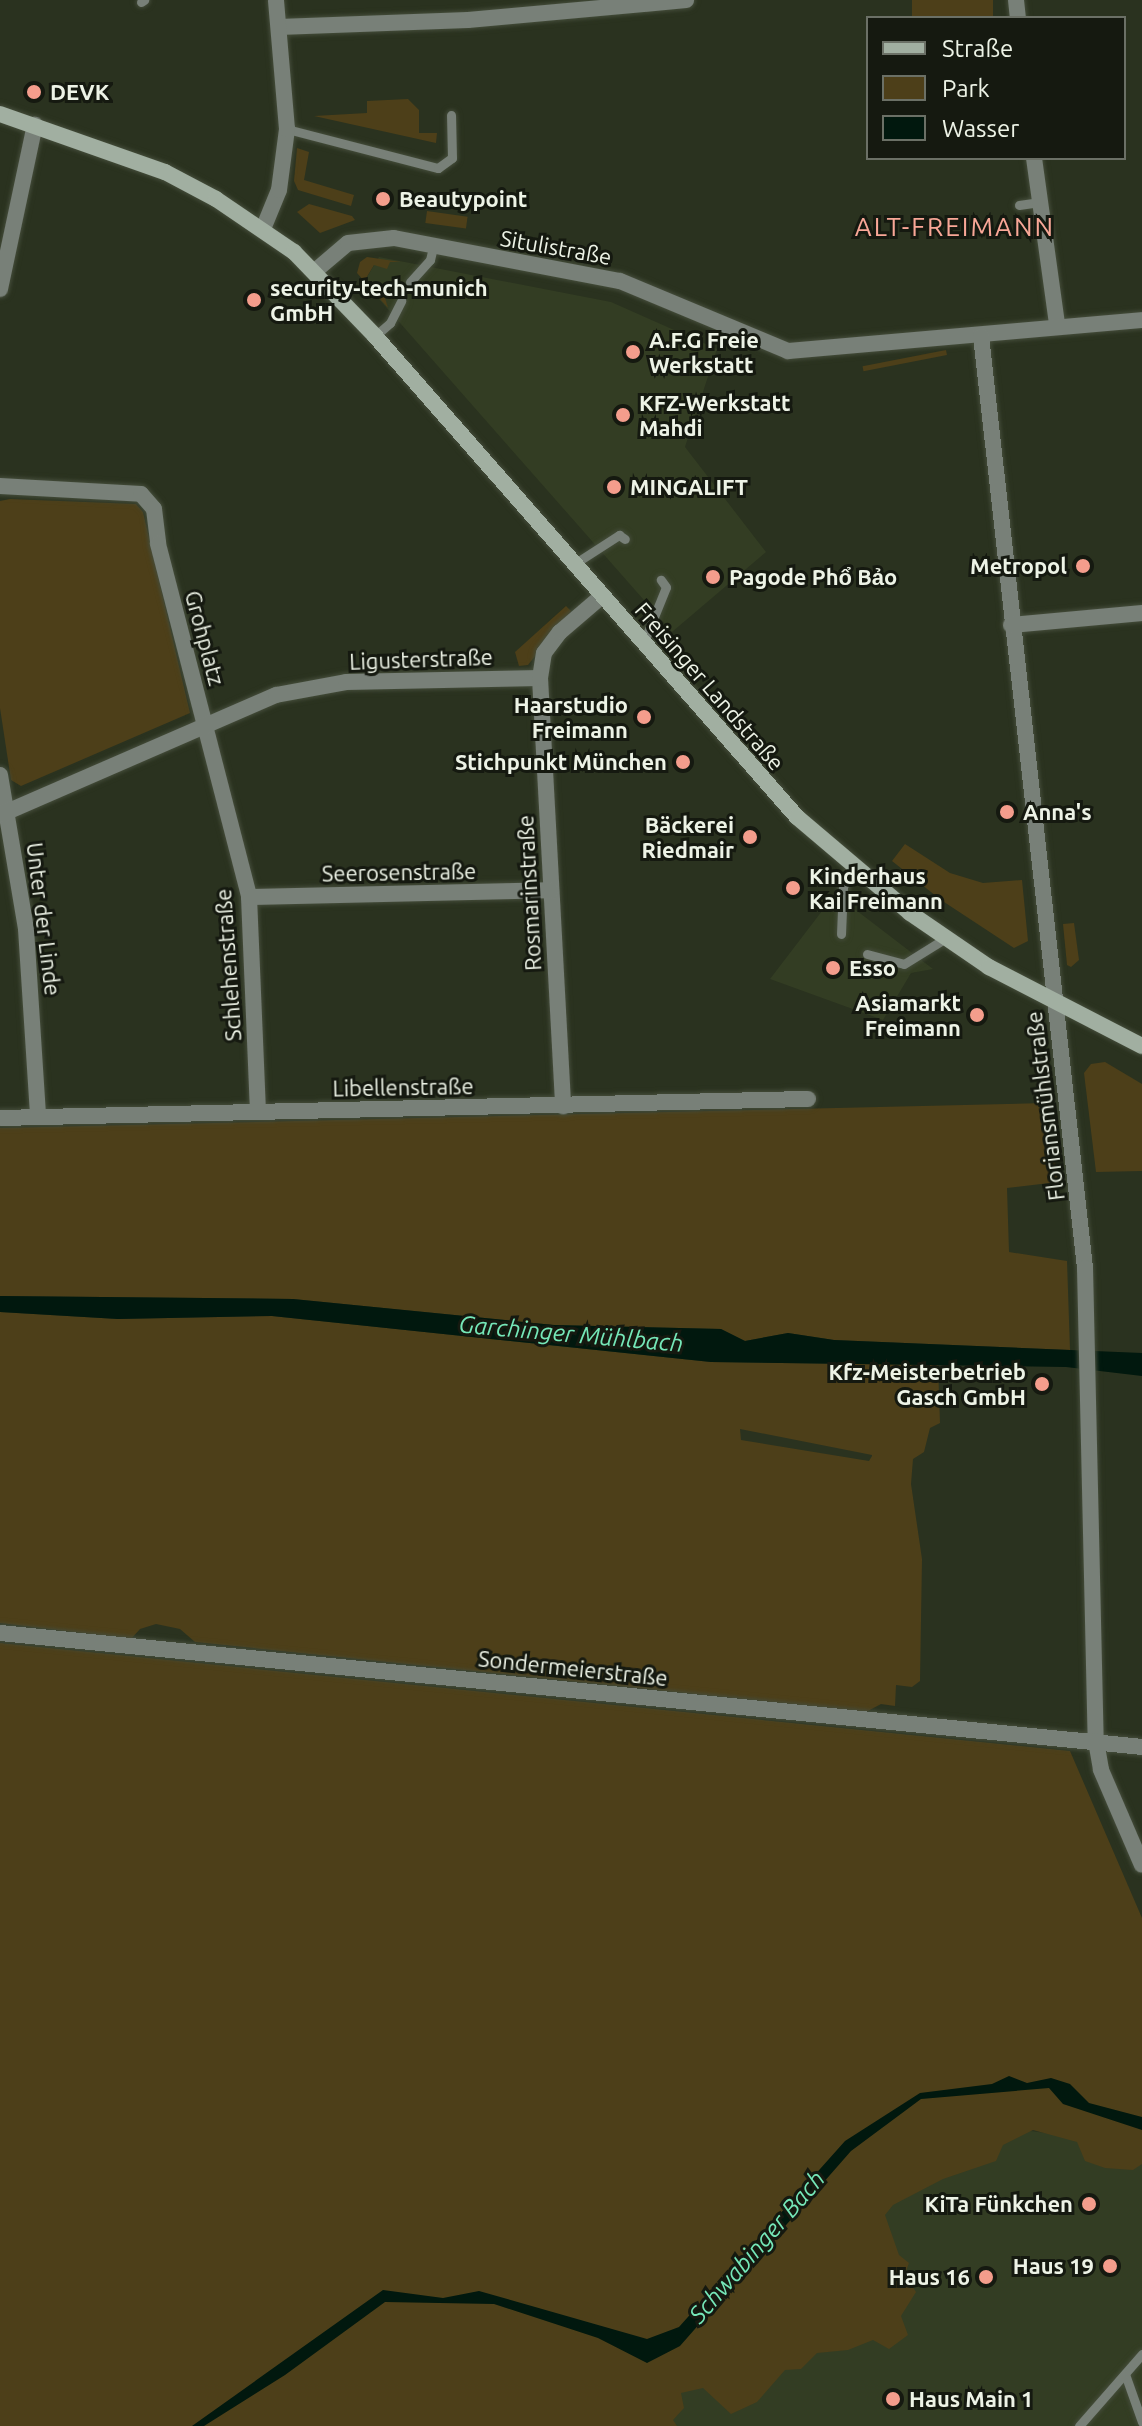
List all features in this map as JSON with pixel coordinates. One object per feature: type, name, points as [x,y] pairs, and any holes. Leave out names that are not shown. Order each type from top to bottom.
[{"type":"main road","points":[[0,114],[165,172],[263,229],[315,271]]},
{"type":"main road","name":"Freisinger Landstraße","points":[[315,271],[787,806],[852,866],[946,938],[1056,1006],[1142,1046]]},
{"type":"street","points":[[263,229],[279,190],[287,129],[276,0]]},
{"type":"street","points":[[279,27],[686,0]]},
{"type":"street","points":[[0,289],[35,125]]},
{"type":"street","points":[[1034,160],[1057,324]]},
{"type":"street","name":"Situlistraße","points":[[315,271],[334,252],[360,239],[394,238],[620,281],[788,351],[981,336],[1057,324],[1142,320]]},
{"type":"street","name":"Floriansmühlstraße","points":[[981,336],[1011,625],[1076,1166],[1089,1346],[1096,1741],[1101,1770],[1142,1865]]},
{"type":"street","name":"Grohplatz","points":[[0,486],[149,499],[205,725]]},
{"type":"street","points":[[540,678],[544,653],[602,596]]},
{"type":"street","points":[[1011,625],[1142,613]]},
{"type":"street","name":"Ligusterstraße","points":[[205,725],[227,712],[305,688],[540,678]]},
{"type":"street","name":"Rosmarinstraße","points":[[540,678],[563,1106]]},
{"type":"street","points":[[4,814],[205,725]]},
{"type":"street","name":"Schlehenstraße","points":[[205,725],[249,897],[258,1111]]},
{"type":"street","name":"Unter der Linde","points":[[0,775],[32,984],[38,1117]]},
{"type":"street","name":"Seerosenstraße","points":[[249,897],[551,890]]},
{"type":"street","name":"Libellenstraße","points":[[0,1118],[808,1099]]},
{"type":"street","name":"Sondermeierstraße","points":[[0,1633],[1142,1747]]},
{"type":"lane","points":[[287,129],[438,168],[452,158],[451,115]]},
{"type":"lane","points":[[1019,205],[1040,202]]},
{"type":"lane","points":[[410,282],[430,260],[433,247]]},
{"type":"lane","points":[[375,336],[390,323],[401,301]]},
{"type":"lane","points":[[574,564],[619,535],[625,539]]},
{"type":"lane","points":[[643,644],[666,587],[661,580]]},
{"type":"lane","points":[[841,934],[843,887],[852,866]]},
{"type":"lane","points":[[867,954],[904,964],[946,938]]},
{"type":"lane","points":[[1079,2426],[1142,2354]]},
{"type":"lane","points":[[1125,2374],[1142,2422]]},
{"type":"shaded area","points":[[379,257],[611,302],[717,349],[685,447],[766,552],[672,632],[364,282]]},
{"type":"shaded area","points":[[835,894],[933,969],[911,973],[883,1020],[770,979]]},
{"type":"shaded area","points":[[987,2125],[1142,2146],[1142,2426],[569,2426],[865,2160]]},
{"type":"green space","points":[[912,0],[993,0],[993,16],[912,16]]},
{"type":"green space","points":[[408,99],[419,110],[419,133],[437,133],[436,143],[314,116],[367,113],[367,101]]},
{"type":"green space","points":[[297,148],[309,152],[304,180],[354,195],[351,206],[298,190],[294,181]]},
{"type":"green space","points":[[309,204],[352,216],[355,220],[320,233],[297,212]]},
{"type":"green space","points":[[427,211],[468,217],[466,229],[425,223]]},
{"type":"green space","points":[[367,257],[401,262],[390,262],[387,269],[374,265],[365,280],[383,291],[388,308],[357,273],[360,262]]},
{"type":"green space","points":[[946,350],[947,355],[864,371],[863,366]]},
{"type":"green space","points":[[0,501],[136,504],[143,512],[190,713],[21,786],[11,780],[0,708]]},
{"type":"green space","points":[[566,606],[571,611],[528,665],[519,666],[515,652]]},
{"type":"green space","points":[[905,844],[950,873],[983,883],[1022,880],[1028,941],[1014,948],[941,900],[892,861]]},
{"type":"green space","points":[[1074,923],[1079,960],[1071,967],[1067,965],[1063,924]]},
{"type":"green space","points":[[1105,1062],[1142,1084],[1142,1171],[1096,1172],[1084,1073],[1091,1064]]},
{"type":"green space","points":[[1047,1103],[1058,1182],[1007,1188],[1009,1252],[1067,1261],[1070,1350],[834,1340],[788,1333],[745,1341],[721,1329],[554,1325],[293,1299],[0,1296],[0,1128]]},
{"type":"green space","points":[[0,1312],[118,1319],[272,1316],[711,1362],[938,1365],[940,1423],[930,1428],[924,1452],[913,1459],[911,1484],[922,1559],[920,1681],[912,1687],[896,1685],[895,1706],[881,1704],[866,1712],[195,1642],[180,1629],[156,1624],[140,1629],[131,1639],[0,1623]],"holes":[[[740,1429],[872,1455],[869,1461],[741,1440]]]},
{"type":"green space","points":[[0,1643],[1070,1751],[1142,1918],[1142,2164],[1133,2170],[1105,2168],[1085,2161],[1077,2142],[1033,2130],[1003,2145],[996,2161],[943,2179],[893,2205],[885,2215],[899,2255],[909,2263],[905,2274],[916,2292],[901,2316],[908,2335],[889,2349],[873,2340],[848,2350],[817,2353],[801,2369],[785,2370],[757,2402],[731,2414],[703,2388],[681,2393],[684,2408],[673,2420],[677,2426],[0,2426]]},
{"type":"water","name":"Garchinger Mühlbach","points":[[0,1296],[293,1299],[554,1325],[721,1329],[745,1341],[788,1333],[834,1340],[1142,1353],[1142,1376],[1066,1367],[711,1362],[272,1316],[118,1319],[0,1312]]},
{"type":"water","name":"Schwabinger Bach","points":[[1009,2076],[1027,2083],[1051,2078],[1070,2084],[1089,2103],[1142,2117],[1142,2130],[1063,2104],[1049,2088],[921,2099],[851,2151],[680,2346],[647,2363],[598,2338],[494,2304],[385,2302],[285,2375],[204,2426],[192,2426],[383,2290],[443,2298],[479,2291],[647,2339],[679,2327],[845,2141],[920,2093],[992,2084]]},
{"type":"place","name":"DEVK","points":[[34,92]]},
{"type":"place","name":"Beautypoint","points":[[383,199]]},
{"type":"place","name":"security-tech-munich GmbH","points":[[254,300]]},
{"type":"place","name":"A.F.G Freie Werkstatt","points":[[633,352]]},
{"type":"place","name":"KFZ-Werkstatt Mahdi","points":[[623,415]]},
{"type":"place","name":"MINGALIFT","points":[[614,487]]},
{"type":"place","name":"Metropol","points":[[1083,566]]},
{"type":"place","name":"Pagode Phổ Bảo","points":[[713,577]]},
{"type":"place","name":"Haarstudio Freimann","points":[[644,717]]},
{"type":"place","name":"Stichpunkt München","points":[[683,762]]},
{"type":"place","name":"Anna's","points":[[1007,812]]},
{"type":"place","name":"Bäckerei Riedmair","points":[[750,837]]},
{"type":"place","name":"Kinderhaus Kai Freimann","points":[[793,888]]},
{"type":"place","name":"Esso","points":[[833,968]]},
{"type":"place","name":"Asiamarkt Freimann","points":[[977,1015]]},
{"type":"place","name":"Kfz-Meisterbetrieb Gasch GmbH","points":[[1042,1384]]},
{"type":"place","name":"KiTa Fünkchen","points":[[1089,2204]]},
{"type":"place","name":"Haus 19","points":[[1110,2266]]},
{"type":"place","name":"Haus 16","points":[[986,2277]]},
{"type":"place","name":"Haus Main 1","points":[[893,2399]]},
{"type":"district","name":"ALT-FREIMANN","points":[[955,227]]}]
